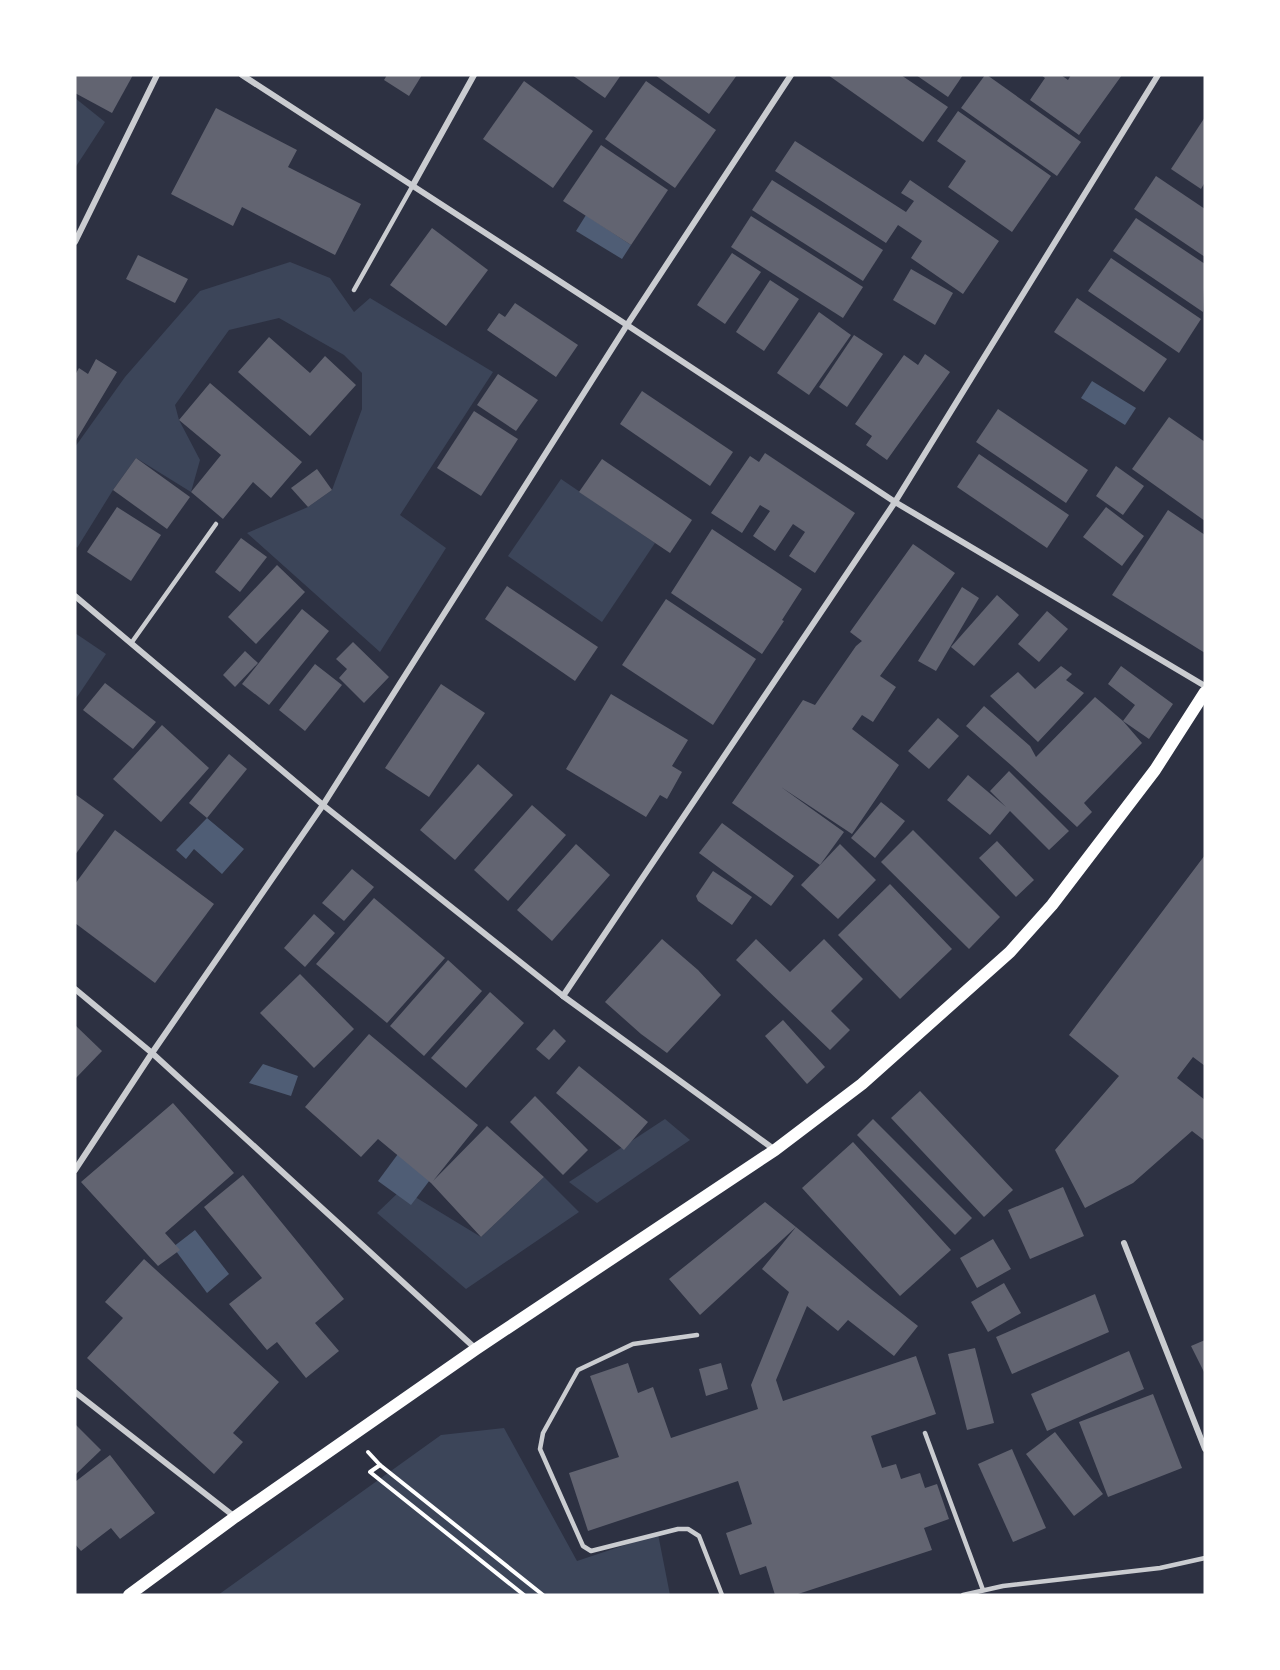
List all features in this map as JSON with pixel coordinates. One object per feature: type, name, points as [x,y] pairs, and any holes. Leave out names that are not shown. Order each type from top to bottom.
[{"type":"main road","points":[[129,1595],[235,1517],[476,1349],[775,1150],[862,1084],[1010,952],[1052,905],[1155,770],[1205,692]]},
{"type":"street","points":[[75,242],[157,75]]},
{"type":"street","points":[[242,75],[895,502],[1205,686]]},
{"type":"street","points":[[412,185],[474,75]]},
{"type":"street","points":[[75,1170],[152,1053],[323,805],[627,325],[791,75]]},
{"type":"street","points":[[563,996],[895,502],[1158,75]]},
{"type":"street","points":[[75,596],[323,805],[563,996],[775,1150]]},
{"type":"street","points":[[75,989],[152,1053],[476,1349]]},
{"type":"street","points":[[1124,1243],[1205,1449]]},
{"type":"street","points":[[75,1392],[235,1517]]},
{"type":"lane","points":[[354,290],[412,185]]},
{"type":"lane","points":[[132,642],[216,524]]},
{"type":"lane","points":[[697,1335],[633,1344],[578,1370],[543,1433],[540,1449],[583,1546],[591,1551],[678,1529],[688,1529],[699,1536],[722,1595]]},
{"type":"lane","points":[[925,1433],[983,1590]]},
{"type":"lane","points":[[963,1595],[1003,1586],[1160,1568],[1205,1558]]},
{"type":"path","points":[[524,1595],[370,1472],[380,1465],[543,1595]]},
{"type":"shaded area","points":[[75,98],[105,122],[75,168]]},
{"type":"shaded area","points":[[586,215],[631,245],[622,259],[576,231]]},
{"type":"shaded area","points":[[290,262],[330,278],[354,312],[370,298],[493,372],[400,515],[446,548],[380,652],[247,533],[308,507],[332,490],[362,409],[362,373],[344,355],[279,318],[229,330],[175,405],[179,420],[200,460],[191,492],[136,458],[77,548],[75,545],[75,447],[125,377],[200,291]]},
{"type":"shaded area","points":[[1092,381],[1136,408],[1125,425],[1081,398]]},
{"type":"shaded area","points":[[561,479],[655,543],[602,622],[508,556]]},
{"type":"shaded area","points":[[75,633],[106,654],[75,700]]},
{"type":"shaded area","points":[[207,818],[244,849],[222,874],[194,849],[186,859],[176,850]]},
{"type":"shaded area","points":[[263,1064],[298,1076],[291,1096],[249,1083]]},
{"type":"shaded area","points":[[665,1119],[690,1140],[597,1203],[569,1182]]},
{"type":"shaded area","points":[[412,1135],[445,1160],[411,1205],[378,1181]]},
{"type":"shaded area","points":[[544,1177],[579,1212],[466,1289],[377,1213],[402,1189],[481,1237]]},
{"type":"shaded area","points":[[195,1230],[229,1274],[207,1293],[173,1247]]},
{"type":"shaded area","points":[[504,1428],[577,1561],[658,1534],[670,1595],[218,1595],[441,1435]]},
{"type":"building","points":[[75,75],[133,75],[112,113],[75,93]]},
{"type":"building","points":[[387,75],[422,75],[409,96],[384,80]]},
{"type":"building","points":[[572,75],[621,75],[605,98]]},
{"type":"building","points":[[655,75],[737,75],[709,114]]},
{"type":"building","points":[[828,75],[901,75],[948,107],[923,142]]},
{"type":"building","points":[[916,75],[963,75],[948,97]]},
{"type":"building","points":[[985,75],[1081,142],[1057,176],[961,108]]},
{"type":"building","points":[[1041,75],[1061,75],[1068,80],[1071,75],[1122,75],[1079,135],[1030,100],[1045,78]]},
{"type":"building","points":[[524,81],[593,131],[553,188],[483,139]]},
{"type":"building","points":[[646,81],[716,130],[675,188],[605,139]]},
{"type":"building","points":[[216,108],[297,150],[288,167],[361,204],[335,255],[242,207],[233,226],[171,194]]},
{"type":"building","points":[[958,111],[1051,176],[1012,232],[948,187],[966,161],[937,141]]},
{"type":"building","points":[[1205,117],[1205,182],[1201,189],[1171,169]]},
{"type":"building","points":[[795,141],[906,212],[914,201],[901,193],[910,180],[999,241],[963,294],[911,258],[922,241],[898,225],[886,243],[775,171]]},
{"type":"building","points":[[601,145],[668,190],[631,245],[563,201]]},
{"type":"building","points":[[1156,176],[1205,209],[1205,257],[1134,209]]},
{"type":"building","points":[[772,180],[883,250],[863,281],[752,210]]},
{"type":"building","points":[[751,216],[863,287],[843,318],[731,247]]},
{"type":"building","points":[[1136,218],[1205,264],[1203,312],[1113,251]]},
{"type":"building","points":[[432,228],[488,270],[446,326],[390,285]]},
{"type":"building","points":[[732,253],[761,272],[725,324],[697,305]]},
{"type":"building","points":[[138,255],[188,279],[175,303],[126,279]]},
{"type":"building","points":[[1111,258],[1201,319],[1179,353],[1088,291]]},
{"type":"building","points":[[911,269],[953,293],[935,325],[893,300]]},
{"type":"building","points":[[770,280],[799,299],[764,351],[736,332]]},
{"type":"building","points":[[1077,298],[1167,359],[1144,392],[1054,332]]},
{"type":"building","points":[[515,303],[578,345],[556,377],[487,330],[499,313],[505,317]]},
{"type":"building","points":[[819,312],[851,335],[809,395],[777,373]]},
{"type":"building","points":[[854,335],[883,354],[847,407],[819,387]]},
{"type":"building","points":[[269,337],[310,373],[325,356],[356,385],[310,436],[238,372]]},
{"type":"building","points":[[925,354],[950,372],[887,460],[866,445],[872,436],[855,424],[904,355],[918,365]]},
{"type":"building","points":[[96,359],[117,372],[75,442],[75,375],[79,368],[88,374]]},
{"type":"building","points":[[498,374],[538,400],[516,431],[477,405]]},
{"type":"building","points":[[210,383],[302,462],[271,498],[253,482],[223,519],[191,492],[221,455],[179,420]]},
{"type":"building","points":[[642,391],[733,452],[710,486],[620,424]]},
{"type":"building","points":[[998,409],[1088,470],[1066,503],[976,442]]},
{"type":"building","points":[[474,411],[518,439],[481,496],[437,468]]},
{"type":"building","points":[[1169,417],[1205,442],[1205,521],[1132,469]]},
{"type":"building","points":[[765,453],[855,513],[815,573],[789,556],[805,532],[793,524],[775,551],[753,536],[770,511],[760,505],[742,533],[711,513],[750,456],[759,462]]},
{"type":"building","points":[[979,454],[1069,515],[1047,548],[957,487]]},
{"type":"building","points":[[136,458],[190,497],[167,529],[113,490]]},
{"type":"building","points":[[602,459],[692,520],[670,553],[579,492]]},
{"type":"building","points":[[1116,466],[1144,486],[1123,515],[1096,496]]},
{"type":"building","points":[[317,469],[332,490],[308,507],[291,488]]},
{"type":"building","points":[[117,507],[161,535],[131,581],[87,552]]},
{"type":"building","points":[[1106,507],[1144,536],[1122,566],[1083,537]]},
{"type":"building","points":[[1168,510],[1205,535],[1205,653],[1112,595]]},
{"type":"building","points":[[712,529],[802,589],[762,654],[671,593]]},
{"type":"building","points":[[241,538],[267,557],[240,592],[215,572]]},
{"type":"building","points":[[913,544],[955,573],[880,676],[896,687],[873,722],[862,715],[852,729],[899,765],[852,834],[781,787],[844,832],[820,865],[732,803],[803,700],[815,705],[856,646],[862,641],[850,632]]},
{"type":"building","points":[[277,565],[305,592],[256,644],[228,617]]},
{"type":"building","points":[[507,586],[598,647],[575,681],[485,619]]},
{"type":"building","points":[[962,587],[979,598],[936,671],[918,661]]},
{"type":"building","points":[[997,595],[1019,615],[974,666],[951,647]]},
{"type":"building","points":[[666,599],[756,659],[713,725],[622,665]]},
{"type":"building","points":[[302,609],[329,631],[269,705],[242,684]]},
{"type":"building","points":[[1047,611],[1068,629],[1039,662],[1018,644]]},
{"type":"building","points":[[353,642],[389,677],[364,703],[339,678],[347,669],[336,659]]},
{"type":"building","points":[[245,651],[258,663],[235,687],[223,675]]},
{"type":"building","points":[[315,664],[342,685],[305,731],[279,710]]},
{"type":"building","points":[[1061,666],[1072,674],[1066,680],[1084,693],[1038,742],[990,696],[1018,672],[1035,689]]},
{"type":"building","points":[[1121,666],[1173,704],[1149,739],[1123,721],[1135,705],[1108,684]]},
{"type":"building","points":[[105,683],[156,722],[133,749],[83,710]]},
{"type":"building","points":[[441,684],[485,713],[429,797],[385,768]]},
{"type":"building","points":[[611,694],[688,740],[672,766],[682,772],[667,799],[660,795],[646,817],[566,769]]},
{"type":"building","points":[[1095,697],[1123,721],[1142,743],[1084,803],[1092,812],[1077,827],[966,726],[984,706],[1030,746],[1036,757]]},
{"type":"building","points":[[938,718],[959,736],[929,769],[908,751]]},
{"type":"building","points":[[162,725],[209,768],[161,822],[113,779]]},
{"type":"building","points":[[229,754],[247,769],[207,818],[189,803]]},
{"type":"building","points":[[478,764],[513,795],[455,860],[420,830]]},
{"type":"building","points":[[1009,771],[1069,831],[1049,850],[1010,811],[990,835],[947,800],[968,775],[1006,807],[990,791]]},
{"type":"building","points":[[75,794],[104,815],[75,855]]},
{"type":"building","points":[[881,802],[905,821],[875,858],[851,838]]},
{"type":"building","points":[[532,805],[566,835],[508,901],[474,870]]},
{"type":"building","points":[[722,823],[794,876],[771,906],[699,853]]},
{"type":"building","points":[[115,830],[214,904],[155,983],[75,923],[75,884]]},
{"type":"building","points":[[913,830],[1000,917],[969,949],[881,862]]},
{"type":"building","points":[[997,841],[1034,880],[1016,897],[979,858]]},
{"type":"building","points":[[576,844],[610,875],[552,941],[517,910]]},
{"type":"building","points":[[840,844],[876,880],[838,919],[801,885]]},
{"type":"building","points":[[1205,855],[1205,1066],[1193,1057],[1177,1078],[1205,1100],[1205,1141],[1192,1131],[1133,1183],[1085,1208],[1055,1150],[1119,1076],[1069,1035]]},
{"type":"building","points":[[352,869],[374,887],[344,921],[322,903]]},
{"type":"building","points":[[713,871],[752,897],[732,925],[698,901],[696,896]]},
{"type":"building","points":[[890,884],[952,949],[900,999],[838,935]]},
{"type":"building","points":[[374,898],[445,958],[387,1023],[316,964]]},
{"type":"building","points":[[314,914],[335,933],[305,967],[284,948]]},
{"type":"building","points":[[662,939],[698,970],[721,995],[667,1053],[641,1034],[605,1002]]},
{"type":"building","points":[[756,939],[790,972],[824,939],[863,979],[831,1011],[850,1030],[830,1050],[736,960]]},
{"type":"building","points":[[448,960],[482,991],[424,1056],[390,1026]]},
{"type":"building","points":[[300,974],[354,1029],[314,1068],[260,1013]]},
{"type":"building","points":[[490,992],[524,1023],[466,1088],[431,1058]]},
{"type":"building","points":[[783,1020],[825,1067],[807,1084],[765,1036]]},
{"type":"building","points":[[75,1025],[102,1051],[75,1079]]},
{"type":"building","points":[[554,1029],[566,1041],[549,1060],[536,1049]]},
{"type":"building","points":[[369,1034],[478,1125],[433,1181],[487,1126],[544,1177],[481,1237],[431,1183],[378,1139],[361,1157],[305,1107]]},
{"type":"building","points":[[579,1066],[648,1122],[624,1150],[556,1093]]},
{"type":"building","points":[[920,1091],[1013,1190],[984,1217],[891,1118]]},
{"type":"building","points":[[535,1096],[588,1150],[563,1175],[510,1122]]},
{"type":"building","points":[[173,1103],[234,1173],[165,1233],[180,1250],[158,1266],[81,1182]]},
{"type":"building","points":[[873,1119],[972,1218],[955,1235],[857,1135]]},
{"type":"building","points":[[853,1142],[951,1250],[900,1296],[802,1188]]},
{"type":"building","points":[[243,1175],[344,1299],[315,1323],[339,1351],[306,1378],[277,1342],[267,1350],[229,1304],[262,1278],[204,1207]]},
{"type":"building","points":[[1063,1187],[1084,1236],[1030,1259],[1008,1210]]},
{"type":"building","points":[[765,1202],[796,1227],[700,1315],[669,1279]]},
{"type":"building","points":[[796,1227],[918,1326],[894,1356],[848,1320],[838,1331],[807,1306],[776,1380],[783,1401],[916,1356],[936,1414],[871,1436],[882,1468],[896,1464],[901,1479],[920,1473],[925,1488],[937,1484],[949,1519],[924,1528],[932,1550],[795,1595],[775,1595],[766,1566],[740,1575],[726,1533],[752,1524],[738,1481],[588,1531],[569,1473],[619,1457],[590,1376],[628,1363],[638,1393],[653,1387],[671,1438],[758,1409],[751,1385],[789,1292],[762,1269]]},
{"type":"building","points":[[993,1239],[1011,1269],[977,1288],[960,1258]]},
{"type":"building","points":[[144,1259],[279,1382],[233,1433],[243,1442],[214,1474],[87,1358],[123,1318],[105,1302]]},
{"type":"building","points":[[1004,1283],[1021,1313],[988,1332],[971,1302]]},
{"type":"building","points":[[1095,1294],[1109,1332],[1012,1374],[996,1337]]},
{"type":"building","points":[[1205,1340],[1205,1374],[1191,1346]]},
{"type":"building","points":[[975,1348],[994,1423],[967,1430],[948,1354]]},
{"type":"building","points":[[1129,1351],[1144,1389],[1047,1431],[1031,1394]]},
{"type":"building","points":[[721,1363],[728,1389],[706,1396],[699,1369]]},
{"type":"building","points":[[1153,1394],[1182,1468],[1108,1497],[1079,1422]]},
{"type":"building","points":[[75,1424],[101,1450],[75,1475]]},
{"type":"building","points":[[1055,1432],[1103,1494],[1074,1516],[1026,1454]]},
{"type":"building","points":[[1012,1449],[1046,1528],[1013,1542],[978,1464]]},
{"type":"building","points":[[110,1455],[155,1513],[120,1539],[111,1528],[81,1551],[75,1544],[75,1482]]}]
